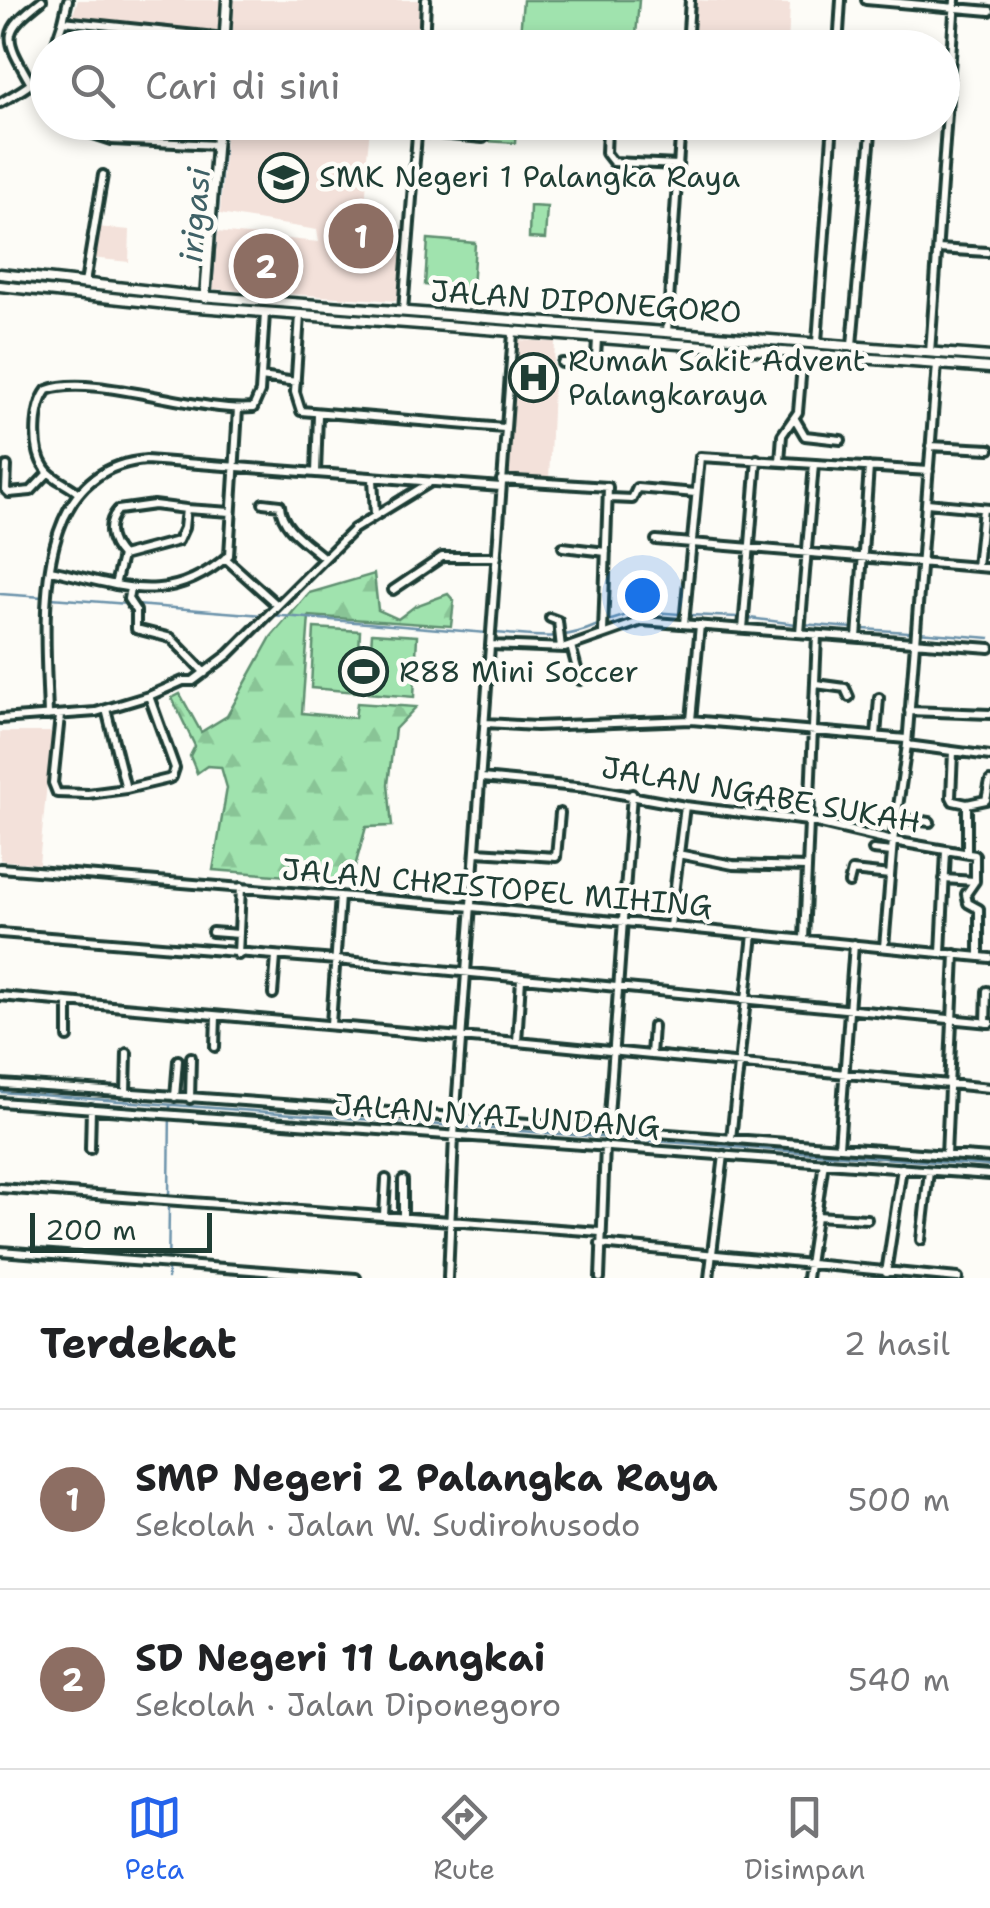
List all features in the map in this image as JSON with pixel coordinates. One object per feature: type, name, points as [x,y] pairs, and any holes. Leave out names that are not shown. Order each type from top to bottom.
[{"type":"main road","points":[[225,30],[227,0]]},
{"type":"main road","points":[[204,307],[216,140]]},
{"type":"main road","name":"JALAN DIPONEGORO","points":[[0,274],[206,296],[990,357]]},
{"type":"main road","name":"JALAN DIPONEGORO","points":[[0,286],[513,333],[990,368]]},
{"type":"main road","points":[[513,333],[514,320]]},
{"type":"main road","points":[[574,325],[574,337]]},
{"type":"main road","points":[[742,349],[743,337]]},
{"type":"street","points":[[30,82],[7,44],[6,30],[12,19],[42,0]]},
{"type":"street","points":[[60,30],[67,0]]},
{"type":"street","points":[[425,30],[426,0]]},
{"type":"street","points":[[688,30],[690,0]]},
{"type":"street","points":[[839,30],[841,0]]},
{"type":"street","points":[[866,0],[955,4],[990,10]]},
{"type":"street","points":[[952,30],[955,4]]},
{"type":"street","points":[[63,21],[129,30]]},
{"type":"street","points":[[0,103],[30,85]]},
{"type":"street","points":[[119,140],[216,145]]},
{"type":"street","points":[[403,311],[417,140]]},
{"type":"street","points":[[606,140],[606,152],[612,162],[678,165]]},
{"type":"street","points":[[668,332],[680,140]]},
{"type":"street","points":[[817,342],[832,140]]},
{"type":"street","points":[[852,345],[870,140]]},
{"type":"street","points":[[930,353],[944,140]]},
{"type":"street","points":[[85,283],[103,175]]},
{"type":"street","points":[[938,249],[987,252]]},
{"type":"street","points":[[78,492],[48,472],[38,448],[43,396],[55,387],[105,389],[238,409],[256,404],[265,312]]},
{"type":"street","points":[[300,315],[298,408],[318,415],[504,428]]},
{"type":"street","points":[[448,1278],[454,1134],[513,333]]},
{"type":"street","points":[[562,363],[592,363],[596,339]]},
{"type":"street","points":[[780,460],[782,434],[795,419],[803,354]]},
{"type":"street","points":[[884,947],[892,841],[907,742],[937,364]]},
{"type":"street","points":[[261,377],[296,382]]},
{"type":"street","points":[[50,570],[130,588],[153,589],[182,585],[208,573],[229,555],[238,409]]},
{"type":"street","points":[[316,473],[318,415]]},
{"type":"street","points":[[795,419],[805,436],[841,440]]},
{"type":"street","points":[[930,446],[990,449]]},
{"type":"street","points":[[685,620],[700,457],[929,471]]},
{"type":"street","points":[[743,624],[757,459]]},
{"type":"street","points":[[48,716],[46,594],[57,539],[78,492],[101,473],[132,461],[431,482],[608,487],[603,630]]},
{"type":"street","points":[[800,630],[814,464]]},
{"type":"street","points":[[6,466],[6,490],[10,492],[31,491],[48,472]]},
{"type":"street","points":[[858,634],[869,468]]},
{"type":"street","points":[[374,478],[375,514]]},
{"type":"street","points":[[0,719],[106,709],[205,673],[323,557],[375,514],[431,482]]},
{"type":"street","points":[[610,498],[632,499],[637,488],[696,492]]},
{"type":"street","points":[[264,503],[280,504],[286,525],[323,557]]},
{"type":"street","points":[[926,503],[986,509],[978,567]]},
{"type":"street","points":[[122,556],[110,533],[118,510],[154,504],[231,512]]},
{"type":"street","points":[[122,556],[178,541],[186,508]]},
{"type":"street","points":[[656,540],[990,568]]},
{"type":"street","points":[[564,547],[606,552]]},
{"type":"street","points":[[115,584],[122,556]]},
{"type":"street","points":[[392,590],[442,557],[497,557]]},
{"type":"street","points":[[225,558],[274,607]]},
{"type":"street","points":[[130,588],[128,599],[136,611],[137,630],[171,638],[205,673]]},
{"type":"street","points":[[550,618],[558,621],[561,644]]},
{"type":"street","points":[[491,638],[571,646],[603,630],[636,621],[685,620],[700,625],[743,624],[818,635],[915,638],[990,648]]},
{"type":"street","points":[[691,720],[700,625]]},
{"type":"street","points":[[804,939],[818,635]]},
{"type":"street","points":[[571,646],[580,680]]},
{"type":"street","points":[[816,684],[845,688],[849,698]]},
{"type":"street","points":[[60,716],[54,784],[57,793],[126,789],[168,779],[174,773],[149,696]]},
{"type":"street","points":[[876,736],[879,698]]},
{"type":"street","points":[[106,709],[126,789]]},
{"type":"street","points":[[909,711],[990,714]]},
{"type":"street","points":[[486,723],[536,726],[691,720],[876,736],[990,756]]},
{"type":"street","points":[[953,752],[953,801],[967,804],[986,800],[990,781]]},
{"type":"street","name":"JALAN NGABE SUKAH","points":[[482,778],[632,794],[685,806],[808,821],[892,841],[966,852]]},
{"type":"street","points":[[608,1130],[632,794]]},
{"type":"street","points":[[967,804],[966,852],[975,855],[975,882],[966,894],[968,903],[979,909],[979,956]]},
{"type":"street","points":[[670,926],[685,806]]},
{"type":"street","points":[[476,852],[556,857],[560,813]]},
{"type":"street","points":[[896,818],[930,822]]},
{"type":"street","points":[[873,850],[892,852]]},
{"type":"street","points":[[942,953],[946,851]]},
{"type":"street","points":[[678,854],[733,865],[806,867]]},
{"type":"street","name":"JALAN CHRISTOPEL MIHING","points":[[0,868],[472,907],[990,958]]},
{"type":"street","points":[[849,883],[852,871],[890,875]]},
{"type":"street","points":[[944,880],[975,882]]},
{"type":"street","points":[[238,955],[240,887]]},
{"type":"street","points":[[331,1025],[340,896]]},
{"type":"street","points":[[212,932],[239,934]]},
{"type":"street","points":[[0,933],[336,960],[988,1023],[987,990]]},
{"type":"street","points":[[731,1139],[753,934]]},
{"type":"street","points":[[839,1148],[854,944]]},
{"type":"street","points":[[946,1156],[955,954]]},
{"type":"street","points":[[273,994],[276,957]]},
{"type":"street","points":[[517,1042],[521,979]]},
{"type":"street","points":[[0,996],[990,1088]]},
{"type":"street","points":[[68,1004],[68,1037]]},
{"type":"street","points":[[215,1047],[216,1016]]},
{"type":"street","points":[[651,1056],[653,1026]]},
{"type":"street","points":[[126,1093],[128,1053]]},
{"type":"street","points":[[190,1099],[191,1057]]},
{"type":"street","points":[[175,1097],[178,1060]]},
{"type":"street","points":[[0,1084],[990,1158]]},
{"type":"street","name":"JALAN NYAI UNDANG","points":[[0,1102],[990,1175]]},
{"type":"street","points":[[90,1150],[91,1108]]},
{"type":"street","points":[[600,1278],[606,1146]]},
{"type":"street","points":[[709,1278],[724,1156]]},
{"type":"street","points":[[807,1278],[824,1162]]},
{"type":"street","points":[[881,1274],[902,1168]]},
{"type":"street","points":[[920,1240],[929,1171]]},
{"type":"street","points":[[384,1215],[386,1179]]},
{"type":"street","points":[[403,1216],[404,1180]]},
{"type":"street","points":[[0,1188],[600,1232]]},
{"type":"street","points":[[816,1216],[867,1219]]},
{"type":"street","points":[[600,1244],[881,1274],[958,1278]]},
{"type":"street","points":[[0,1251],[356,1278]]},
{"type":"shaded area","points":[[78,0],[222,0],[220,30],[179,30],[72,17]]},
{"type":"shaded area","points":[[234,0],[420,0],[419,30],[232,30]]},
{"type":"shaded area","points":[[694,0],[790,4],[789,30],[692,30]]},
{"type":"shaded area","points":[[225,140],[369,140],[364,224],[404,229],[399,301],[212,289],[217,232],[319,242],[317,230],[220,214]]},
{"type":"shaded area","points":[[96,227],[130,230],[129,262],[91,258]]},
{"type":"shaded area","name":"Rumah Sakit Advent Palangkaraya","points":[[516,340],[555,342],[549,480],[505,477]]},
{"type":"shaded area","points":[[0,732],[52,732],[39,864],[0,860]]},
{"type":"green space","points":[[523,0],[639,0],[636,30],[520,30]]},
{"type":"green space","points":[[530,206],[547,207],[545,239],[529,238]]},
{"type":"green space","points":[[428,239],[475,243],[472,289],[425,285]]},
{"type":"green space","points":[[374,574],[378,610],[398,619],[415,606],[448,594],[454,601],[451,626],[309,616],[302,713],[355,718],[357,703],[416,707],[395,729],[388,784],[392,826],[366,827],[351,881],[213,870],[227,788],[221,767],[207,766],[197,773],[190,756],[195,746],[172,698],[180,694],[201,732],[227,716],[271,637],[309,593]]},
{"type":"green space","points":[[314,628],[360,631],[357,692],[311,688]]},
{"type":"green space","points":[[372,633],[417,636],[414,697],[368,693]]},
{"type":"waterway","name":"irigasi","points":[[231,30],[233,0]]},
{"type":"waterway","name":"irigasi","points":[[212,286],[223,147]]},
{"type":"waterway","points":[[0,594],[43,597]]},
{"type":"waterway","points":[[51,598],[128,604]]},
{"type":"waterway","points":[[136,605],[263,615]]},
{"type":"waterway","points":[[629,613],[680,614]]},
{"type":"waterway","points":[[271,615],[487,633]]},
{"type":"waterway","points":[[688,615],[739,617]]},
{"type":"waterway","points":[[608,621],[624,616]]},
{"type":"waterway","points":[[749,618],[796,624]]},
{"type":"waterway","points":[[802,624],[853,628]]},
{"type":"waterway","points":[[495,633],[559,636],[598,625]]},
{"type":"waterway","points":[[863,629],[908,632]]},
{"type":"waterway","points":[[918,632],[990,638]]},
{"type":"waterway","points":[[0,1092],[990,1166]]},
{"type":"waterway","points":[[169,1197],[170,1105]]},
{"type":"waterway","points":[[168,1278],[169,1205]]},
{"type":"place","name":"SMK Negeri 1 Palangka Raya","points":[[284,177]]},
{"type":"place","name":"SMP Negeri 2 Palangka Raya","points":[[361,236]]},
{"type":"place","name":"SD Negeri 11 Langkai","points":[[266,266]]},
{"type":"place","name":"Rumah Sakit Advent Palangkaraya","points":[[533,378]]},
{"type":"place","name":"R88 Mini Soccer","points":[[364,672]]}]
